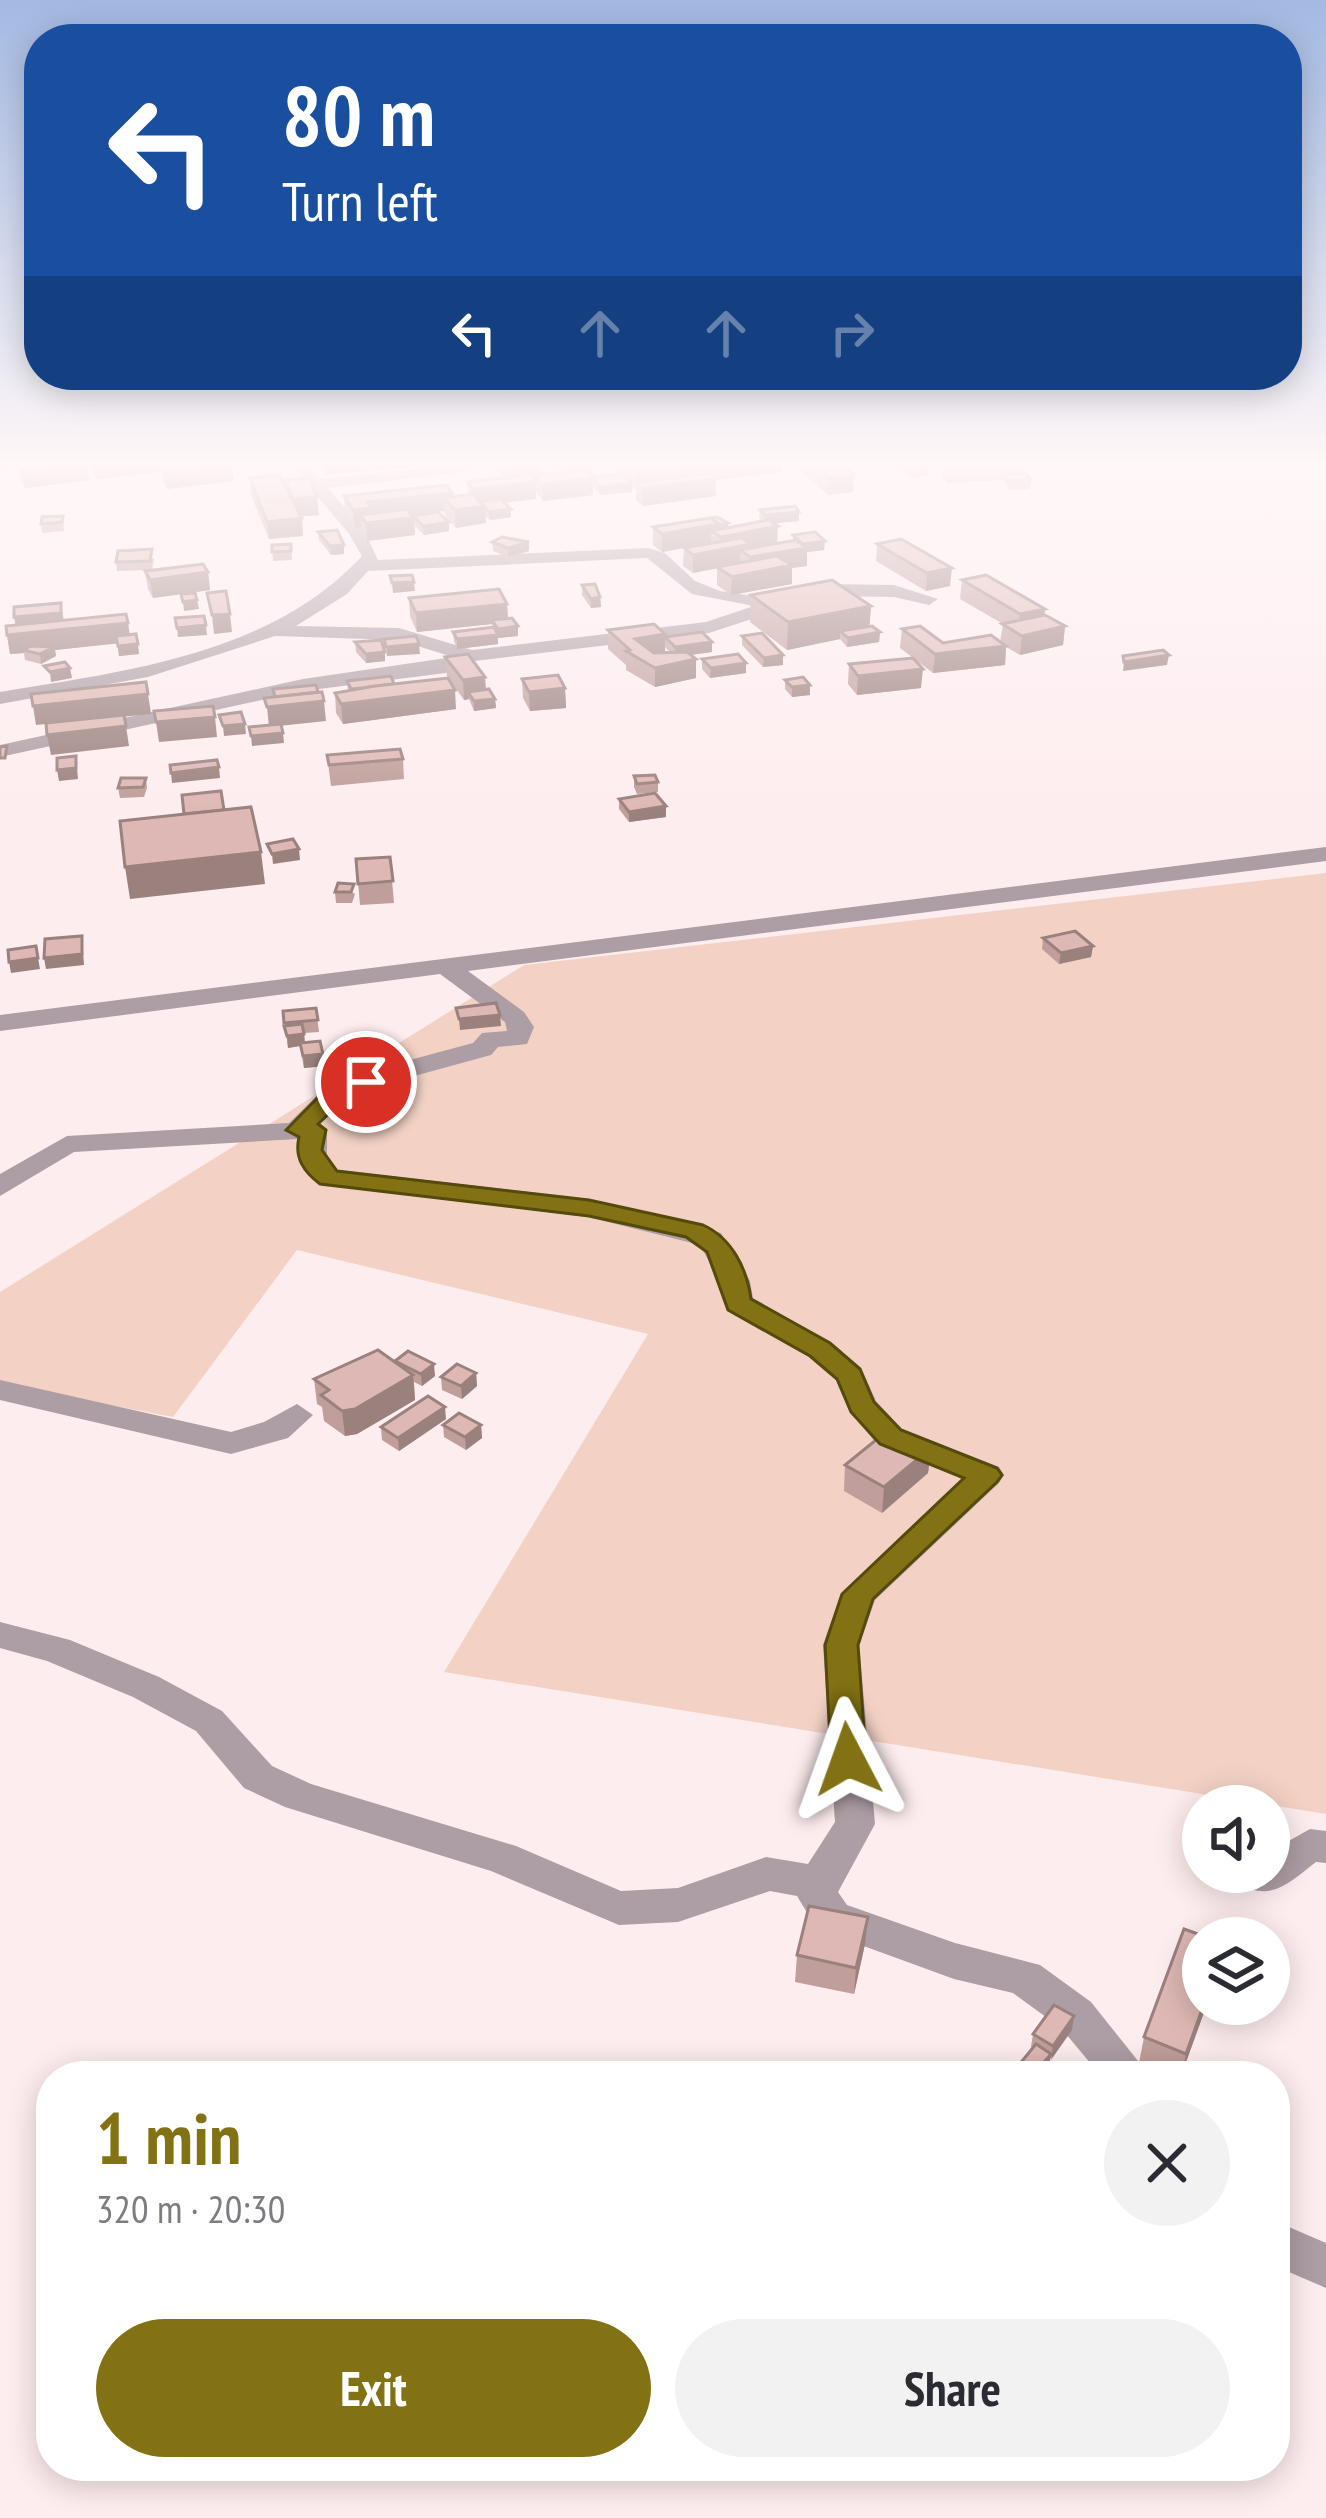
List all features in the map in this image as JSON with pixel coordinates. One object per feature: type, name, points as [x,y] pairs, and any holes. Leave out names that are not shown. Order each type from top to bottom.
[{"type":"street","points":[[0,698],[152,672],[269,632],[312,612],[351,579]]},
{"type":"street","points":[[680,579],[698,591],[725,600],[777,602]]},
{"type":"street","points":[[0,751],[303,686],[446,667],[471,656],[710,627],[820,590],[929,599]]},
{"type":"street","points":[[269,632],[393,634],[471,656]]},
{"type":"street","points":[[0,1023],[1326,854]]},
{"type":"street","points":[[298,1130],[342,1087],[482,1049],[491,1039],[518,1038],[521,1028],[505,1007],[445,966]]},
{"type":"street","points":[[0,1186],[67,1144],[313,1130],[309,1150],[316,1169],[330,1178],[589,1208],[711,1238],[735,1281],[738,1304],[820,1349],[850,1375],[861,1405],[890,1437],[986,1475],[859,1594],[841,1645],[855,1825],[817,1894],[832,1916],[954,1961],[1025,1978],[1076,2015],[1115,2061]]},
{"type":"street","points":[[0,1390],[231,1443],[276,1430],[298,1415]]},
{"type":"street","points":[[0,1635],[57,1649],[209,1721],[258,1778],[299,1796],[502,1858],[619,1908],[678,1905],[734,1890],[766,1874],[821,1883]]},
{"type":"street","points":[[1290,1859],[1310,1845],[1326,1847]]},
{"type":"street","points":[[1290,2250],[1326,2266]]},
{"type":"shaded area","points":[[1326,873],[1326,1814],[1290,1808],[1290,1785],[1182,1785],[1182,1791],[444,1672],[648,1334],[297,1250],[173,1417],[0,1384],[0,1292],[524,965]]},
{"type":"building","points":[[992,579],[1045,609],[1020,614],[962,580]]},
{"type":"building","points":[[832,580],[871,606],[788,622],[751,595]]},
{"type":"building","points":[[595,584],[600,597],[591,599],[582,585]]},
{"type":"building","points":[[499,589],[507,604],[416,613],[409,598]]},
{"type":"building","points":[[226,591],[230,614],[212,615],[207,593]]},
{"type":"building","points":[[195,593],[197,600],[183,602],[181,594]]},
{"type":"building","points":[[61,603],[61,613],[14,617],[14,607]]},
{"type":"building","points":[[126,614],[128,623],[7,635],[6,626]]},
{"type":"building","points":[[1045,615],[1065,626],[1022,636],[1002,624]]},
{"type":"building","points":[[204,616],[206,625],[177,628],[175,618]]},
{"type":"building","points":[[512,618],[518,626],[498,629],[492,620]]},
{"type":"building","points":[[654,624],[665,634],[635,639],[654,653],[687,652],[696,659],[655,668],[626,651],[630,650],[608,630]]},
{"type":"building","points":[[872,626],[880,632],[848,638],[840,631]]},
{"type":"building","points":[[920,626],[943,643],[991,635],[1006,646],[935,654],[902,629]]},
{"type":"building","points":[[494,627],[498,635],[457,639],[453,632]]},
{"type":"building","points":[[702,632],[712,642],[675,647],[665,637]]},
{"type":"building","points":[[762,633],[783,655],[764,658],[742,636]]},
{"type":"building","points":[[136,634],[138,644],[118,646],[116,636]]},
{"type":"building","points":[[416,636],[419,644],[386,647],[384,639]]},
{"type":"building","points":[[381,640],[385,652],[366,654],[355,642]]},
{"type":"building","points":[[54,647],[40,654],[23,650]]},
{"type":"building","points":[[1163,650],[1169,655],[1124,662],[1123,656]]},
{"type":"building","points":[[468,654],[485,677],[463,680],[445,657]]},
{"type":"building","points":[[738,654],[746,663],[711,668],[702,659]]},
{"type":"building","points":[[913,658],[923,669],[858,676],[849,664]]},
{"type":"building","points":[[65,662],[70,668],[50,672],[44,666]]},
{"type":"building","points":[[558,675],[565,688],[529,692],[522,679]]},
{"type":"building","points":[[391,676],[394,684],[362,688],[351,689],[347,681]]},
{"type":"building","points":[[803,677],[810,685],[792,687],[785,680]]},
{"type":"building","points":[[448,678],[455,690],[341,704],[335,693],[375,686]]},
{"type":"building","points":[[146,682],[148,694],[33,706],[31,694]]},
{"type":"building","points":[[316,685],[318,692],[275,697],[273,689]]},
{"type":"building","points":[[489,689],[495,699],[474,701],[468,692]]},
{"type":"building","points":[[322,692],[324,701],[267,707],[264,698]]},
{"type":"building","points":[[213,706],[215,717],[156,722],[154,711]]},
{"type":"building","points":[[241,712],[245,724],[223,726],[219,715]]},
{"type":"building","points":[[124,715],[126,726],[47,735],[46,723]]},
{"type":"building","points":[[281,724],[283,733],[251,736],[249,727]]},
{"type":"building","points":[[400,749],[403,759],[329,765],[327,755]]},
{"type":"building","points":[[76,756],[76,768],[57,770],[57,758]]},
{"type":"building","points":[[217,760],[219,767],[171,773],[170,765]]},
{"type":"building","points":[[655,775],[658,782],[637,784],[634,776]]},
{"type":"building","points":[[121,778],[146,778],[143,787],[118,788]]},
{"type":"building","points":[[221,791],[224,810],[184,814],[182,795]]},
{"type":"building","points":[[655,793],[666,806],[629,812],[619,799]]},
{"type":"building","points":[[251,807],[261,852],[125,867],[120,821]]},
{"type":"building","points":[[293,839],[299,849],[272,854],[267,844]]},
{"type":"building","points":[[390,857],[393,881],[358,884],[356,859]]},
{"type":"building","points":[[338,883],[354,884],[351,892],[335,892]]},
{"type":"building","points":[[1075,931],[1093,946],[1061,953],[1043,938]]},
{"type":"building","points":[[82,936],[82,954],[44,958],[45,939]]},
{"type":"building","points":[[36,946],[38,958],[9,962],[8,950]]},
{"type":"building","points":[[496,1003],[500,1015],[459,1019],[456,1008]]},
{"type":"building","points":[[316,1008],[318,1020],[284,1023],[283,1011]]},
{"type":"building","points":[[302,1024],[304,1034],[287,1036],[284,1026]]},
{"type":"building","points":[[320,1041],[323,1054],[303,1056],[300,1043]]},
{"type":"building","points":[[378,1350],[413,1375],[355,1409],[342,1411],[321,1395],[329,1390],[314,1379]]},
{"type":"building","points":[[408,1351],[434,1364],[421,1374],[395,1361]]},
{"type":"building","points":[[457,1364],[476,1373],[461,1386],[441,1377]]},
{"type":"building","points":[[428,1396],[445,1407],[398,1438],[381,1427]]},
{"type":"building","points":[[459,1413],[481,1425],[465,1437],[443,1425]]},
{"type":"building","points":[[892,1427],[931,1448],[884,1487],[845,1465]]},
{"type":"building","points":[[809,1906],[868,1917],[856,1968],[797,1955]]},
{"type":"building","points":[[1182,1934],[1182,2025],[1196,2025],[1186,2054],[1144,2037]]},
{"type":"building","points":[[1054,2005],[1074,2016],[1053,2046],[1033,2034]]},
{"type":"building","points":[[1036,2044],[1051,2054],[1045,2061],[1022,2061]]},
{"type":"route","points":[[366,1082],[342,1087],[298,1130],[313,1130],[309,1150],[316,1169],[330,1178],[589,1208],[694,1230],[711,1238],[721,1252],[735,1281],[738,1304],[820,1349],[850,1375],[861,1405],[890,1437],[986,1475],[859,1594],[841,1645],[848,1759]]}]
